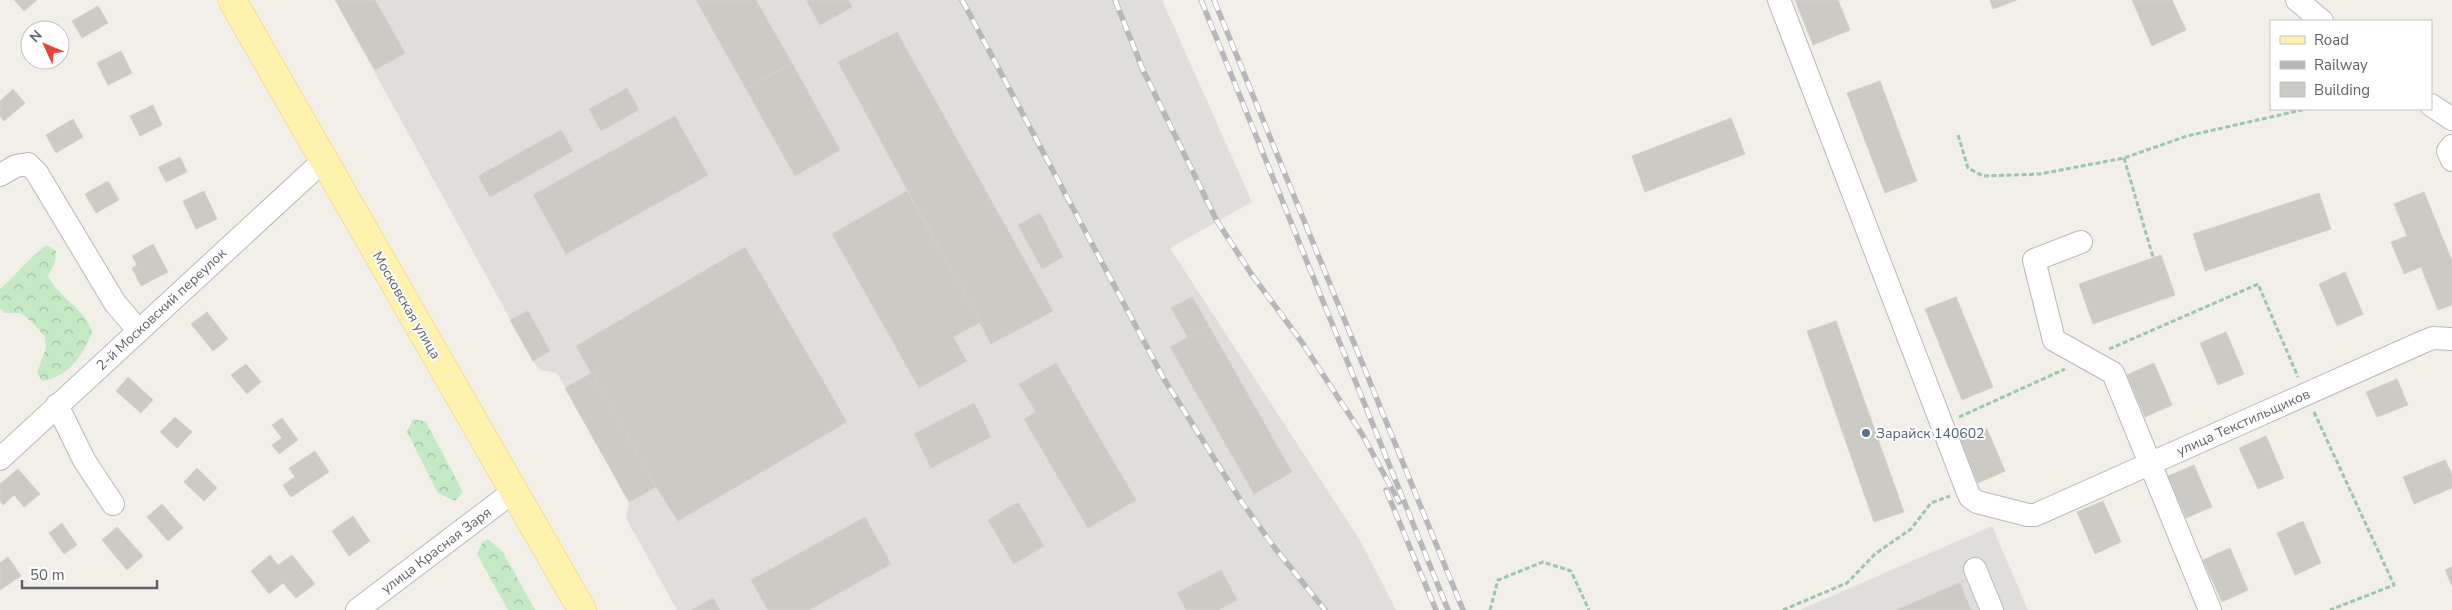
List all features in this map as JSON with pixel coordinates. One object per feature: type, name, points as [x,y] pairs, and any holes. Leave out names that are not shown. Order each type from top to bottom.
[{"type":"main road","name":"Московская улица","points":[[232,0],[582,610]]},
{"type":"street","points":[[1779,0],[1967,490]]},
{"type":"street","points":[[2296,0],[2321,20]]},
{"type":"street","points":[[2432,106],[2452,119]]},
{"type":"street","points":[[2452,146],[2448,151],[2452,160]]},
{"type":"street","name":"2-й Московский переулок","points":[[0,458],[324,160]]},
{"type":"street","points":[[0,175],[16,166],[28,164],[37,174],[115,303],[138,330]]},
{"type":"street","points":[[2081,242],[2034,260],[2054,340],[2113,373],[2210,610]]},
{"type":"street","name":"улица Текстильщиков","points":[[1967,490],[1970,497],[1977,502],[2035,515],[2424,341],[2433,338],[2452,339]]},
{"type":"street","points":[[57,405],[84,460],[113,504]]},
{"type":"street","name":"улица Красная Заря","points":[[357,610],[514,491]]},
{"type":"street","points":[[1975,569],[1992,610]]},
{"type":"path","points":[[1958,135],[1968,168],[1983,176],[2040,174],[2124,158],[2187,136],[2302,110]]},
{"type":"path","points":[[2124,158],[2153,258]]},
{"type":"path","points":[[1783,610],[1847,583],[1875,554],[1912,529],[1931,503],[1967,490]]},
{"type":"path","points":[[1490,610],[1498,580],[1543,562],[1571,571],[1589,610]]},
{"type":"shaded area","points":[[335,0],[1162,0],[1252,202],[1170,248],[1361,542],[1396,610],[677,610],[626,518],[629,502],[557,373],[540,370],[533,361]]},
{"type":"shaded area","points":[[1992,526],[2028,610],[1800,610]]},
{"type":"green space","points":[[47,245],[56,251],[55,262],[48,276],[59,291],[84,316],[92,332],[79,357],[67,370],[51,379],[42,381],[37,373],[46,348],[45,337],[21,313],[5,313],[0,308],[0,289],[34,255]]},
{"type":"green space","points":[[413,419],[426,422],[463,492],[455,501],[438,493],[407,432]]},
{"type":"green space","points":[[488,539],[503,552],[535,610],[508,610],[477,554],[482,543]]},
{"type":"building","points":[[14,0],[37,0],[24,11]]},
{"type":"building","points":[[335,0],[375,0],[405,53],[375,70]]},
{"type":"building","points":[[696,0],[756,0],[792,63],[746,89]]},
{"type":"building","points":[[806,0],[848,0],[852,7],[820,25]]},
{"type":"building","points":[[1795,0],[1838,0],[1850,30],[1813,45]]},
{"type":"building","points":[[1990,0],[2017,0],[1993,9]]},
{"type":"building","points":[[2132,0],[2172,0],[2186,30],[2152,46]]},
{"type":"building","points":[[98,6],[108,23],[82,38],[72,21]]},
{"type":"building","points":[[897,32],[1053,311],[991,344],[838,62]]},
{"type":"building","points":[[121,51],[132,73],[108,85],[97,63]]},
{"type":"building","points":[[792,63],[840,150],[795,176],[746,89]]},
{"type":"building","points":[[1880,81],[1917,181],[1885,193],[1847,93]]},
{"type":"building","points":[[627,88],[639,110],[601,131],[589,109]]},
{"type":"building","points":[[13,89],[25,103],[4,121],[0,116],[0,101]]},
{"type":"building","points":[[153,105],[162,125],[140,136],[130,116]]},
{"type":"building","points":[[675,116],[708,175],[566,254],[533,195]]},
{"type":"building","points":[[1731,118],[1745,154],[1645,192],[1632,156]]},
{"type":"building","points":[[73,119],[83,137],[56,153],[46,135]]},
{"type":"building","points":[[561,130],[573,151],[490,197],[478,176]]},
{"type":"building","points":[[180,157],[187,172],[166,182],[158,167]]},
{"type":"building","points":[[108,181],[119,200],[96,213],[85,194]]},
{"type":"building","points":[[204,191],[217,219],[196,229],[183,201]]},
{"type":"building","points":[[907,191],[981,322],[953,337],[967,361],[919,388],[832,234]]},
{"type":"building","points":[[2424,192],[2452,261],[2452,305],[2438,310],[2421,267],[2404,274],[2391,242],[2407,236],[2394,204]]},
{"type":"building","points":[[2319,193],[2331,229],[2205,271],[2193,234]]},
{"type":"building","points":[[1040,213],[1063,257],[1042,269],[1018,225]]},
{"type":"building","points":[[153,244],[168,272],[141,286],[132,268],[137,265],[132,256]]},
{"type":"building","points":[[745,247],[847,422],[678,521],[656,487],[576,346]]},
{"type":"building","points":[[2161,255],[2175,295],[2093,324],[2079,284]]},
{"type":"building","points":[[2345,272],[2363,314],[2337,326],[2319,284]]},
{"type":"building","points":[[1192,297],[1209,326],[1188,338],[1171,308]]},
{"type":"building","points":[[1956,297],[1993,387],[1962,400],[1925,309]]},
{"type":"building","points":[[528,311],[550,351],[533,361],[510,320]]},
{"type":"building","points":[[207,312],[228,339],[213,351],[191,324]]},
{"type":"building","points":[[1836,321],[1904,512],[1874,522],[1807,331]]},
{"type":"building","points":[[1209,326],[1292,472],[1254,494],[1170,347]]},
{"type":"building","points":[[2226,332],[2244,374],[2218,385],[2200,343]]},
{"type":"building","points":[[1056,363],[1136,500],[1088,528],[1024,419],[1036,412],[1019,384]]},
{"type":"building","points":[[2154,363],[2172,405],[2145,417],[2127,375]]},
{"type":"building","points":[[246,364],[261,382],[247,394],[231,375]]},
{"type":"building","points":[[592,373],[656,487],[629,502],[565,388]]},
{"type":"building","points":[[128,377],[153,400],[141,413],[116,391]]},
{"type":"building","points":[[2397,379],[2408,405],[2377,417],[2366,392]]},
{"type":"building","points":[[974,403],[991,437],[931,468],[914,434]]},
{"type":"building","points":[[175,417],[192,432],[177,448],[160,432]]},
{"type":"building","points":[[282,418],[298,440],[279,454],[272,445],[282,438],[272,425]]},
{"type":"building","points":[[1987,429],[2005,471],[1978,483],[1960,441]]},
{"type":"building","points":[[2266,436],[2284,478],[2258,489],[2239,448]]},
{"type":"building","points":[[315,451],[329,472],[291,497],[283,485],[295,477],[289,468]]},
{"type":"building","points":[[2445,460],[2452,475],[2452,488],[2414,504],[2403,477]]},
{"type":"building","points":[[2194,465],[2212,507],[2186,518],[2168,476]]},
{"type":"building","points":[[197,468],[217,488],[204,501],[184,482]]},
{"type":"building","points":[[18,469],[40,494],[24,507],[14,495],[3,505],[0,501],[0,484]]},
{"type":"building","points":[[2103,501],[2121,542],[2095,554],[2077,512]]},
{"type":"building","points":[[1018,502],[1044,546],[1014,564],[988,520]]},
{"type":"building","points":[[162,504],[183,528],[168,541],[147,517]]},
{"type":"building","points":[[353,516],[370,541],[349,556],[332,531]]},
{"type":"building","points":[[865,517],[891,564],[809,610],[768,610],[751,580]]},
{"type":"building","points":[[2303,521],[2321,563],[2295,575],[2277,533]]},
{"type":"building","points":[[62,523],[77,545],[64,554],[49,533]]},
{"type":"building","points":[[117,527],[143,556],[127,570],[102,540]]},
{"type":"building","points":[[2230,548],[2248,590],[2222,602],[2203,560]]},
{"type":"building","points":[[270,555],[278,565],[292,555],[315,584],[296,598],[283,583],[269,594],[251,571]]},
{"type":"building","points":[[8,557],[21,576],[0,590],[0,563]]},
{"type":"building","points":[[2452,567],[2452,586],[2445,570]]},
{"type":"building","points":[[1221,570],[1237,600],[1218,610],[1186,610],[1177,593]]},
{"type":"building","points":[[1966,580],[1960,583],[1971,610],[1896,610]]},
{"type":"building","points":[[713,598],[720,610],[692,610]]},
{"type":"railway","points":[[962,0],[1164,379],[1241,501],[1274,547],[1325,610]]},
{"type":"railway","points":[[1115,0],[1143,70],[1217,221],[1252,275],[1301,341],[1362,434],[1399,502]]},
{"type":"railway","points":[[1201,0],[1448,610]]},
{"type":"railway","points":[[1214,0],[1463,610]]},
{"type":"railway","points":[[1386,490],[1436,610]]},
{"type":"place","name":"Зарайск 140602","points":[[1866,433]]}]
